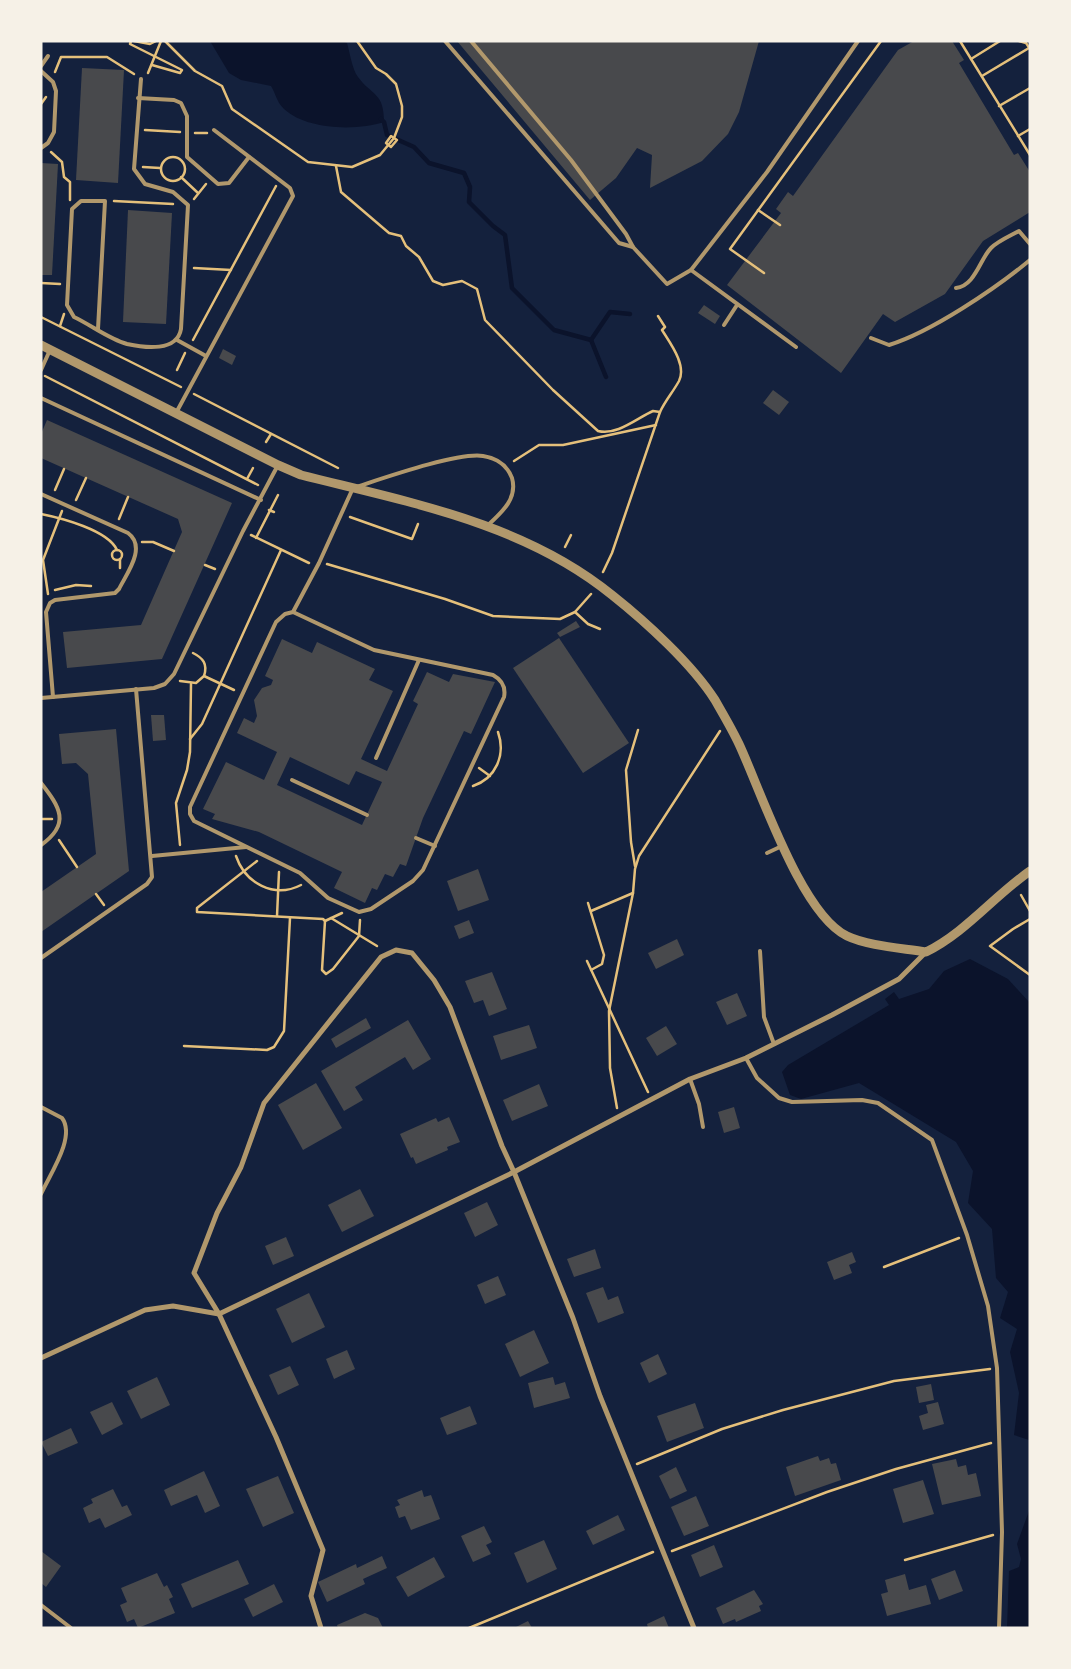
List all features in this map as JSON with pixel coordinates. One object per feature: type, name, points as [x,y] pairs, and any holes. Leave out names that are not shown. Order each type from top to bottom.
[{"type":"street","points":[[41,345],[278,465],[301,474],[487,526],[542,549],[581,571],[605,589],[658,636],[706,687],[738,742],[806,892],[824,917],[847,936],[926,952]]},
{"type":"street","points":[[41,1358],[145,1310],[173,1306],[219,1314],[514,1172],[690,1079],[746,1058],[899,980],[926,952],[960,929],[1011,884],[1030,871]]},
{"type":"street","points":[[321,1628],[311,1596],[323,1550],[276,1438],[219,1314],[194,1273],[218,1213],[241,1167],[264,1103],[381,957],[396,950],[408,951],[434,980],[450,1007],[502,1146],[514,1172],[694,1628]]},
{"type":"lane","points":[[445,41],[619,243],[633,246]]},
{"type":"lane","points":[[471,41],[571,160],[633,246],[667,284],[691,270],[767,172],[858,41]]},
{"type":"lane","points":[[41,66],[48,56]]},
{"type":"lane","points":[[41,71],[52,80],[56,91],[54,132],[43,147]]},
{"type":"lane","points":[[98,329],[105,201],[81,200],[72,209],[67,305],[70,313],[98,329],[124,343],[134,345],[164,346],[177,340],[181,329],[188,205],[173,192],[145,184],[137,175],[134,167],[141,79]]},
{"type":"lane","points":[[138,98],[174,100],[181,103],[186,116],[187,157],[218,184],[229,183],[249,157]]},
{"type":"lane","points":[[175,413],[292,200],[292,190],[214,130]]},
{"type":"lane","points":[[956,288],[961,288],[969,282],[992,247],[1012,235],[1019,231],[1030,244]]},
{"type":"lane","points":[[871,338],[889,345],[905,340],[967,304],[1030,260]]},
{"type":"lane","points":[[691,270],[796,347]]},
{"type":"lane","points":[[724,325],[737,305]]},
{"type":"lane","points":[[177,340],[206,356]]},
{"type":"lane","points":[[41,370],[50,350]]},
{"type":"lane","points":[[41,398],[261,500]]},
{"type":"lane","points":[[293,612],[319,563],[353,488],[460,458],[483,456],[496,459],[510,474],[513,490],[510,501],[487,526]]},
{"type":"lane","points":[[41,698],[160,686],[172,678],[243,531],[278,465]]},
{"type":"lane","points":[[41,494],[128,533],[136,542],[136,554],[120,589],[115,593],[55,600],[50,603],[46,612],[53,697]]},
{"type":"lane","points":[[293,612],[369,648],[419,660],[493,675],[501,680],[504,688],[504,697],[423,870],[413,881],[371,909],[359,912],[326,897],[300,873],[194,821],[190,810],[276,622],[285,614],[293,612]]},
{"type":"lane","points":[[376,758],[419,660]]},
{"type":"lane","points":[[41,958],[147,884],[153,874],[136,689]]},
{"type":"lane","points":[[292,780],[366,815]]},
{"type":"lane","points":[[41,783],[57,805],[59,825],[55,835],[41,845]]},
{"type":"lane","points":[[416,838],[434,846]]},
{"type":"lane","points":[[767,853],[784,846]]},
{"type":"lane","points":[[152,856],[247,847]]},
{"type":"lane","points":[[760,951],[764,1017],[774,1044]]},
{"type":"lane","points":[[746,1058],[757,1078],[778,1098],[792,1102],[862,1100],[878,1103],[932,1140],[967,1235],[988,1306],[997,1368],[1002,1532],[999,1628]]},
{"type":"lane","points":[[690,1079],[699,1104],[703,1127]]},
{"type":"lane","points":[[41,1107],[62,1118],[68,1132],[65,1143],[41,1194]]},
{"type":"lane","points":[[41,1605],[71,1628]]},
{"type":"path","points":[[156,41],[150,44],[132,41],[130,44],[155,58],[182,70],[180,73],[152,65],[155,58],[163,41],[195,71],[222,86],[232,109],[308,162],[352,167],[370,161],[380,155],[394,138],[402,117],[402,106],[396,84],[376,68],[357,41]]},
{"type":"path","points":[[764,273],[730,248],[881,41]]},
{"type":"path","points":[[960,41],[1030,155]]},
{"type":"path","points":[[971,59],[1000,41]]},
{"type":"path","points":[[982,76],[1029,48],[1026,42],[1019,41]]},
{"type":"path","points":[[52,80],[58,61],[62,57],[110,58],[141,79]]},
{"type":"path","points":[[999,106],[1030,88]]},
{"type":"path","points":[[1018,136],[1030,129]]},
{"type":"path","points":[[43,147],[62,162],[64,177],[71,183],[70,200],[75,205]]},
{"type":"path","points":[[167,158],[178,158],[184,167],[181,177],[176,180],[165,178],[161,168],[167,158]]},
{"type":"path","points":[[336,166],[341,192],[389,233],[401,236],[406,246],[419,257],[433,281],[443,285],[462,281],[477,289],[485,320],[553,390],[598,431],[609,431],[626,426],[653,411],[660,412]]},
{"type":"path","points":[[134,167],[161,168]]},
{"type":"path","points":[[181,177],[199,193]]},
{"type":"path","points":[[177,370],[280,180]]},
{"type":"path","points":[[758,210],[780,225]]},
{"type":"path","points":[[185,268],[231,270]]},
{"type":"path","points":[[41,283],[68,285]]},
{"type":"path","points":[[603,572],[612,553],[660,412],[680,376],[676,353],[662,330],[665,327],[658,316]]},
{"type":"path","points":[[41,374],[261,486]]},
{"type":"path","points":[[514,461],[540,445],[563,445],[656,424]]},
{"type":"path","points":[[266,442],[271,434]]},
{"type":"path","points":[[247,479],[253,468]]},
{"type":"path","points":[[51,498],[64,469]]},
{"type":"path","points":[[73,508],[86,478]]},
{"type":"path","points":[[256,538],[278,495]]},
{"type":"path","points":[[115,527],[128,497]]},
{"type":"path","points":[[50,603],[42,565],[64,504]]},
{"type":"path","points":[[269,510],[274,512]]},
{"type":"path","points":[[342,513],[369,525],[412,539],[418,524]]},
{"type":"path","points":[[41,514],[59,518],[101,535],[113,543],[122,554],[118,574]]},
{"type":"path","points":[[243,531],[309,563],[332,564],[446,599],[493,616],[560,619],[575,612],[592,593]]},
{"type":"path","points":[[565,547],[571,535]]},
{"type":"path","points":[[136,542],[153,542],[174,551]]},
{"type":"path","points":[[41,546],[47,549]]},
{"type":"path","points":[[117,550],[113,551],[112,557],[120,559]]},
{"type":"path","points":[[190,739],[200,727],[282,550]]},
{"type":"path","points":[[205,565],[209,567]]},
{"type":"path","points":[[43,591],[76,585],[94,586]]},
{"type":"path","points":[[575,612],[588,624],[600,629]]},
{"type":"path","points":[[172,678],[191,684],[200,681],[204,676],[205,665],[202,659],[186,649]]},
{"type":"path","points":[[204,676],[242,694]]},
{"type":"path","points":[[181,853],[176,803],[187,770],[190,739],[191,684]]},
{"type":"path","points":[[461,789],[484,781],[499,761],[500,739],[492,722]]},
{"type":"path","points":[[620,1117],[610,1068],[609,1011],[633,893],[635,869],[639,856],[721,729]]},
{"type":"path","points":[[635,869],[630,842],[626,770],[638,730]]},
{"type":"path","points":[[55,835],[77,867]]},
{"type":"path","points":[[234,848],[243,872],[252,881],[265,888],[290,889],[308,880]]},
{"type":"path","points":[[264,856],[197,908],[197,912],[321,919],[325,921],[351,909]]},
{"type":"path","points":[[276,917],[279,863]]},
{"type":"path","points":[[591,911],[633,893]]},
{"type":"path","points":[[96,894],[100,898]]},
{"type":"path","points":[[1021,895],[1030,911]]},
{"type":"path","points":[[588,903],[604,955],[602,964],[591,970]]},
{"type":"path","points":[[325,921],[322,970],[324,974],[333,969],[359,936],[359,912]]},
{"type":"path","points":[[184,1046],[267,1050],[274,1047],[284,1031],[290,918]]},
{"type":"path","points":[[331,918],[377,946]]},
{"type":"path","points":[[1030,919],[1012,929],[990,946],[1030,975]]},
{"type":"path","points":[[587,962],[651,1098]]},
{"type":"path","points":[[884,1267],[967,1235]]},
{"type":"path","points":[[629,1467],[722,1429],[783,1410],[894,1381],[997,1368]]},
{"type":"path","points":[[469,1628],[663,1551],[826,1492],[896,1469],[999,1440]]},
{"type":"path","points":[[905,1560],[1002,1532]]},
{"type":"water","points":[[210,41],[343,41],[347,43],[356,74],[376,95],[382,105],[384,122],[360,127],[332,127],[318,125],[294,116],[281,106],[271,86],[241,80],[229,73]]},
{"type":"water","points":[[970,959],[1008,979],[1030,1003],[1030,1467],[1029,1440],[1014,1435],[1019,1393],[1010,1352],[1017,1329],[1000,1318],[1008,1292],[996,1278],[992,1229],[968,1203],[973,1171],[956,1142],[859,1083],[801,1099],[790,1095],[782,1072],[788,1065],[889,1005],[885,999],[894,992],[899,999],[929,989],[944,971]]},
{"type":"water","points":[[1030,1508],[1030,1628],[1007,1628],[1009,1571],[1019,1567],[1021,1559],[1017,1544]]},
{"type":"building","points":[[457,41],[759,41],[739,112],[728,134],[702,161],[650,188],[652,155],[637,148],[616,178],[590,200]]},
{"type":"building","points":[[914,41],[952,41],[964,60],[959,63],[1014,155],[1018,153],[1030,172],[1030,212],[983,241],[945,294],[895,322],[883,314],[841,373],[727,285],[781,213],[776,209],[788,192],[793,196],[898,50]]},
{"type":"building","points":[[82,68],[124,70],[118,183],[76,180]]},
{"type":"building","points":[[41,163],[58,164],[52,275],[41,275]]},
{"type":"building","points":[[128,210],[172,213],[166,324],[123,322]]},
{"type":"building","points":[[704,305],[720,316],[715,324],[698,313]]},
{"type":"building","points":[[223,349],[236,356],[232,365],[219,358]]},
{"type":"building","points":[[773,390],[789,402],[779,415],[763,403]]},
{"type":"building","points":[[47,420],[232,503],[162,659],[67,668],[63,632],[141,625],[182,532],[178,519],[41,458],[41,434]]},
{"type":"building","points":[[576,621],[580,627],[560,637],[557,633]]},
{"type":"building","points":[[559,638],[629,743],[583,773],[513,668]]},
{"type":"building","points":[[282,639],[312,653],[317,642],[375,669],[369,680],[393,691],[361,759],[387,771],[418,704],[413,701],[427,672],[449,682],[453,674],[495,682],[471,734],[464,731],[423,818],[406,866],[400,864],[393,877],[385,874],[377,890],[372,888],[365,903],[334,888],[342,872],[259,832],[212,819],[215,814],[203,809],[226,762],[264,780],[277,752],[237,733],[244,718],[254,723],[257,716],[254,700],[262,688],[271,685],[273,680],[265,676]],"holes":[[[290,757],[349,785],[356,771],[382,782],[362,825],[277,785]]]},
{"type":"building","points":[[151,715],[164,715],[166,740],[153,741]]},
{"type":"building","points":[[116,729],[129,871],[41,932],[41,892],[96,854],[88,774],[76,763],[62,764],[59,734]]},
{"type":"building","points":[[478,869],[489,900],[458,911],[447,881]]},
{"type":"building","points":[[469,920],[474,933],[459,939],[454,926]]},
{"type":"building","points":[[677,939],[684,955],[656,969],[648,953]]},
{"type":"building","points":[[492,972],[507,1009],[489,1016],[483,1000],[474,1003],[465,981]]},
{"type":"building","points":[[737,993],[747,1016],[727,1025],[716,1002]]},
{"type":"building","points":[[366,1018],[371,1028],[336,1048],[331,1039]]},
{"type":"building","points":[[408,1020],[431,1059],[413,1070],[405,1057],[355,1087],[363,1100],[344,1111],[321,1071]]},
{"type":"building","points":[[529,1025],[537,1048],[501,1060],[493,1036]]},
{"type":"building","points":[[666,1026],[677,1044],[657,1056],[646,1038]]},
{"type":"building","points":[[316,1083],[342,1128],[303,1150],[278,1105]]},
{"type":"building","points":[[539,1084],[548,1106],[512,1121],[503,1100]]},
{"type":"building","points":[[734,1107],[740,1128],[724,1133],[718,1112]]},
{"type":"building","points":[[449,1117],[460,1142],[447,1147],[448,1150],[416,1164],[413,1157],[411,1158],[400,1134],[436,1118],[438,1122]]},
{"type":"building","points":[[360,1189],[374,1216],[342,1232],[328,1205]]},
{"type":"building","points":[[487,1202],[498,1225],[475,1237],[464,1213]]},
{"type":"building","points":[[286,1237],[294,1256],[273,1265],[265,1246]]},
{"type":"building","points":[[595,1249],[601,1268],[574,1277],[567,1259]]},
{"type":"building","points":[[852,1252],[856,1262],[849,1265],[852,1273],[834,1280],[827,1262]]},
{"type":"building","points":[[498,1276],[506,1295],[485,1304],[477,1285]]},
{"type":"building","points":[[603,1287],[608,1300],[618,1296],[624,1313],[598,1323],[586,1293]]},
{"type":"building","points":[[309,1293],[325,1327],[292,1343],[276,1309]]},
{"type":"building","points":[[534,1330],[549,1363],[520,1377],[505,1344]]},
{"type":"building","points":[[347,1350],[355,1369],[334,1379],[326,1359]]},
{"type":"building","points":[[658,1354],[667,1374],[649,1383],[640,1363]]},
{"type":"building","points":[[290,1366],[299,1385],[278,1395],[269,1375]]},
{"type":"building","points":[[157,1377],[170,1405],[141,1419],[127,1391]]},
{"type":"building","points":[[553,1377],[555,1385],[565,1382],[570,1398],[534,1408],[528,1383]]},
{"type":"building","points":[[931,1384],[934,1400],[919,1403],[916,1387]]},
{"type":"building","points":[[112,1402],[123,1424],[102,1435],[90,1412]]},
{"type":"building","points":[[938,1402],[944,1424],[923,1430],[919,1416],[928,1413],[926,1405]]},
{"type":"building","points":[[695,1403],[704,1428],[667,1442],[657,1416]]},
{"type":"building","points":[[470,1406],[477,1424],[447,1435],[440,1418]]},
{"type":"building","points":[[71,1428],[78,1443],[48,1456],[41,1442]]},
{"type":"building","points":[[818,1456],[820,1461],[829,1458],[831,1464],[836,1463],[841,1480],[795,1496],[786,1467]]},
{"type":"building","points":[[956,1459],[958,1467],[966,1465],[968,1475],[976,1473],[981,1496],[942,1505],[932,1464]]},
{"type":"building","points":[[676,1467],[687,1491],[670,1499],[659,1476]]},
{"type":"building","points":[[204,1471],[220,1506],[205,1513],[197,1495],[171,1506],[164,1490]]},
{"type":"building","points":[[278,1476],[294,1513],[263,1527],[246,1489]]},
{"type":"building","points":[[923,1480],[934,1514],[903,1523],[893,1489]]},
{"type":"building","points":[[113,1489],[122,1507],[127,1505],[132,1515],[105,1528],[100,1518],[89,1523],[83,1508],[93,1503],[91,1499]]},
{"type":"building","points":[[422,1490],[424,1497],[431,1495],[440,1519],[411,1530],[405,1516],[399,1518],[395,1507],[400,1505],[397,1500]]},
{"type":"building","points":[[696,1496],[709,1526],[684,1536],[671,1507]]},
{"type":"building","points":[[618,1515],[625,1530],[593,1545],[586,1531]]},
{"type":"building","points":[[484,1526],[492,1542],[486,1545],[491,1554],[473,1562],[461,1536]]},
{"type":"building","points":[[544,1540],[557,1569],[527,1583],[514,1553]]},
{"type":"building","points":[[714,1545],[723,1567],[700,1577],[691,1555]]},
{"type":"building","points":[[41,1551],[61,1566],[46,1587],[41,1583]]},
{"type":"building","points":[[382,1556],[387,1568],[363,1579],[365,1584],[327,1602],[318,1582],[356,1564],[357,1568]]},
{"type":"building","points":[[434,1557],[445,1577],[408,1597],[396,1577]]},
{"type":"building","points":[[238,1560],[249,1584],[192,1608],[181,1584]]},
{"type":"building","points":[[955,1570],[963,1591],[939,1600],[931,1579]]},
{"type":"building","points":[[157,1573],[164,1587],[167,1585],[173,1597],[169,1599],[175,1613],[138,1628],[134,1619],[127,1622],[120,1605],[127,1602],[121,1588]]},
{"type":"building","points":[[905,1574],[909,1590],[926,1585],[931,1604],[887,1616],[881,1594],[888,1592],[885,1580]]},
{"type":"building","points":[[274,1584],[283,1602],[253,1617],[244,1599]]},
{"type":"building","points":[[754,1590],[763,1604],[759,1606],[761,1611],[736,1622],[735,1619],[723,1624],[716,1608]]},
{"type":"building","points":[[365,1613],[378,1618],[383,1628],[338,1628],[337,1625]]},
{"type":"building","points":[[664,1616],[669,1628],[648,1628],[647,1624]]},
{"type":"building","points":[[528,1621],[532,1628],[514,1628]]},
{"type":"waterway","points":[[381,119],[384,122],[387,135],[414,147],[429,163],[464,173],[470,187],[469,202],[505,235],[512,288],[554,330],[591,340],[606,377]]},
{"type":"waterway","points":[[591,340],[610,312],[630,314]]}]
